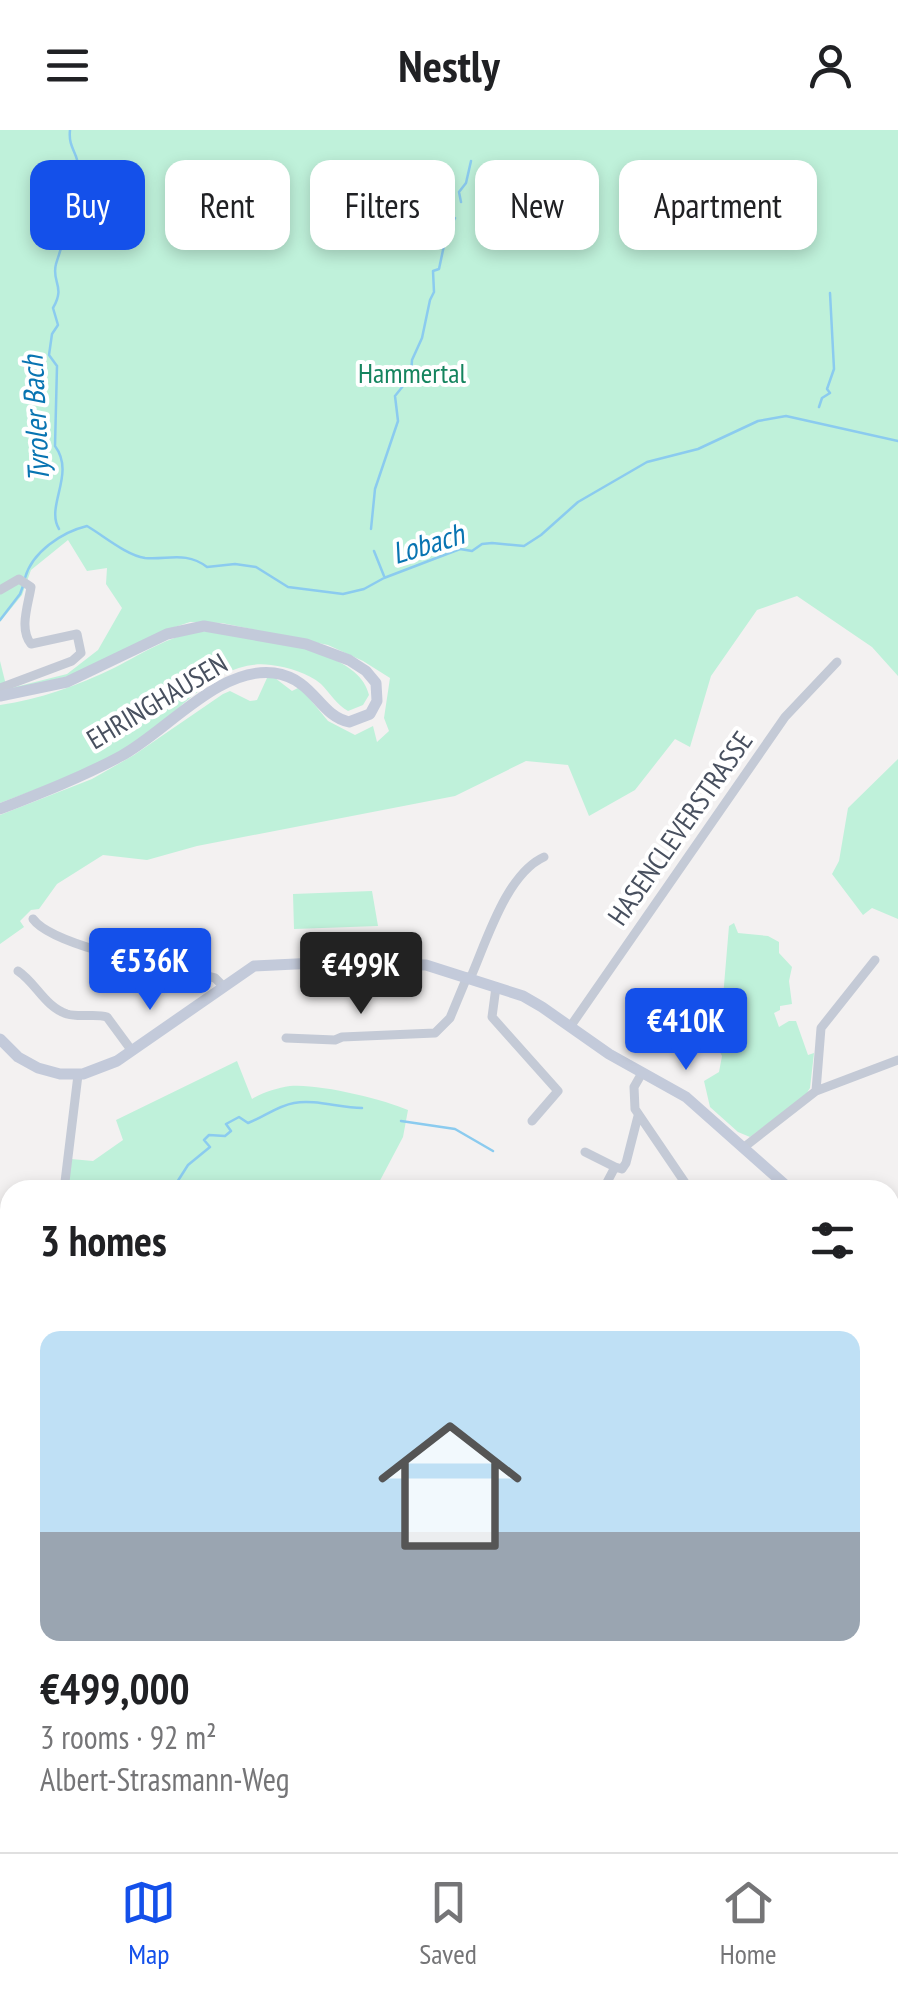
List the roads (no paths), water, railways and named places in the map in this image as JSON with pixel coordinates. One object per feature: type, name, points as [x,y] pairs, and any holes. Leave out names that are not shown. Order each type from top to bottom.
[{"type":"main road","name":"EHRINGHAUSEN","points":[[0,696],[67,682],[167,634],[198,626],[276,638],[332,652],[366,671],[376,683],[378,694],[370,714],[360,721],[345,722],[332,715],[298,681],[273,673],[242,676],[221,686],[126,754],[0,808]]},
{"type":"main road","points":[[0,1039],[18,1057],[38,1068],[78,1075],[101,1069],[132,1051],[248,968],[270,963],[414,963],[523,996],[686,1097],[742,1148],[770,1180]]},
{"type":"street","points":[[0,590],[18,579],[30,588],[26,640],[37,645],[77,634],[81,654],[72,662],[0,688]]},
{"type":"street","name":"HASENCLEVERSTRASSE","points":[[570,1027],[785,717],[838,662]]},
{"type":"street","points":[[286,1038],[425,1036],[444,1027],[499,911],[532,864],[544,857]]},
{"type":"street","points":[[33,919],[40,928],[82,945],[215,978],[223,986]]},
{"type":"street","points":[[816,1090],[821,1028],[874,960]]},
{"type":"street","points":[[18,971],[62,1013],[107,1017],[132,1051]]},
{"type":"street","points":[[496,987],[492,1017],[558,1091],[532,1122]]},
{"type":"street","points":[[742,1148],[816,1090],[898,1060]]},
{"type":"street","points":[[585,1152],[622,1169],[638,1116],[634,1087],[642,1073]]},
{"type":"street","points":[[65,1180],[78,1075]]},
{"type":"street","points":[[638,1116],[683,1180]]},
{"type":"street","points":[[608,1180],[615,1168]]},
{"type":"waterway","name":"Tyroler Bach","points":[[59,529],[55,510],[63,468],[55,446],[57,366],[49,355],[52,334],[58,325],[53,308],[58,294],[55,270],[77,179],[78,161],[70,130]]},
{"type":"waterway","points":[[461,202],[459,192],[466,183],[471,161]]},
{"type":"waterway","points":[[371,529],[375,489],[398,421],[395,396],[411,376],[412,360],[434,292],[433,271],[439,269],[443,250]]},
{"type":"waterway","points":[[819,407],[822,398],[830,393],[827,389],[834,369],[830,293]]},
{"type":"waterway","name":"Lobach","points":[[25,578],[34,560],[49,544],[87,526],[145,558],[184,558],[207,567],[256,567],[288,587],[343,594],[460,549],[472,551],[492,543],[524,546],[578,502],[647,462],[698,449],[758,421],[786,416],[898,441]]},
{"type":"waterway","points":[[374,551],[384,576]]},
{"type":"waterway","name":"Lobach","points":[[0,620],[23,586]]},
{"type":"waterway","points":[[178,1180],[188,1165],[210,1147],[204,1140],[209,1135],[225,1136],[231,1131],[226,1124],[239,1117],[248,1123],[302,1102],[362,1108]]},
{"type":"waterway","points":[[401,1121],[455,1129],[493,1151]]},
{"type":"park label","name":"Hammertal","points":[[412,373]]}]
